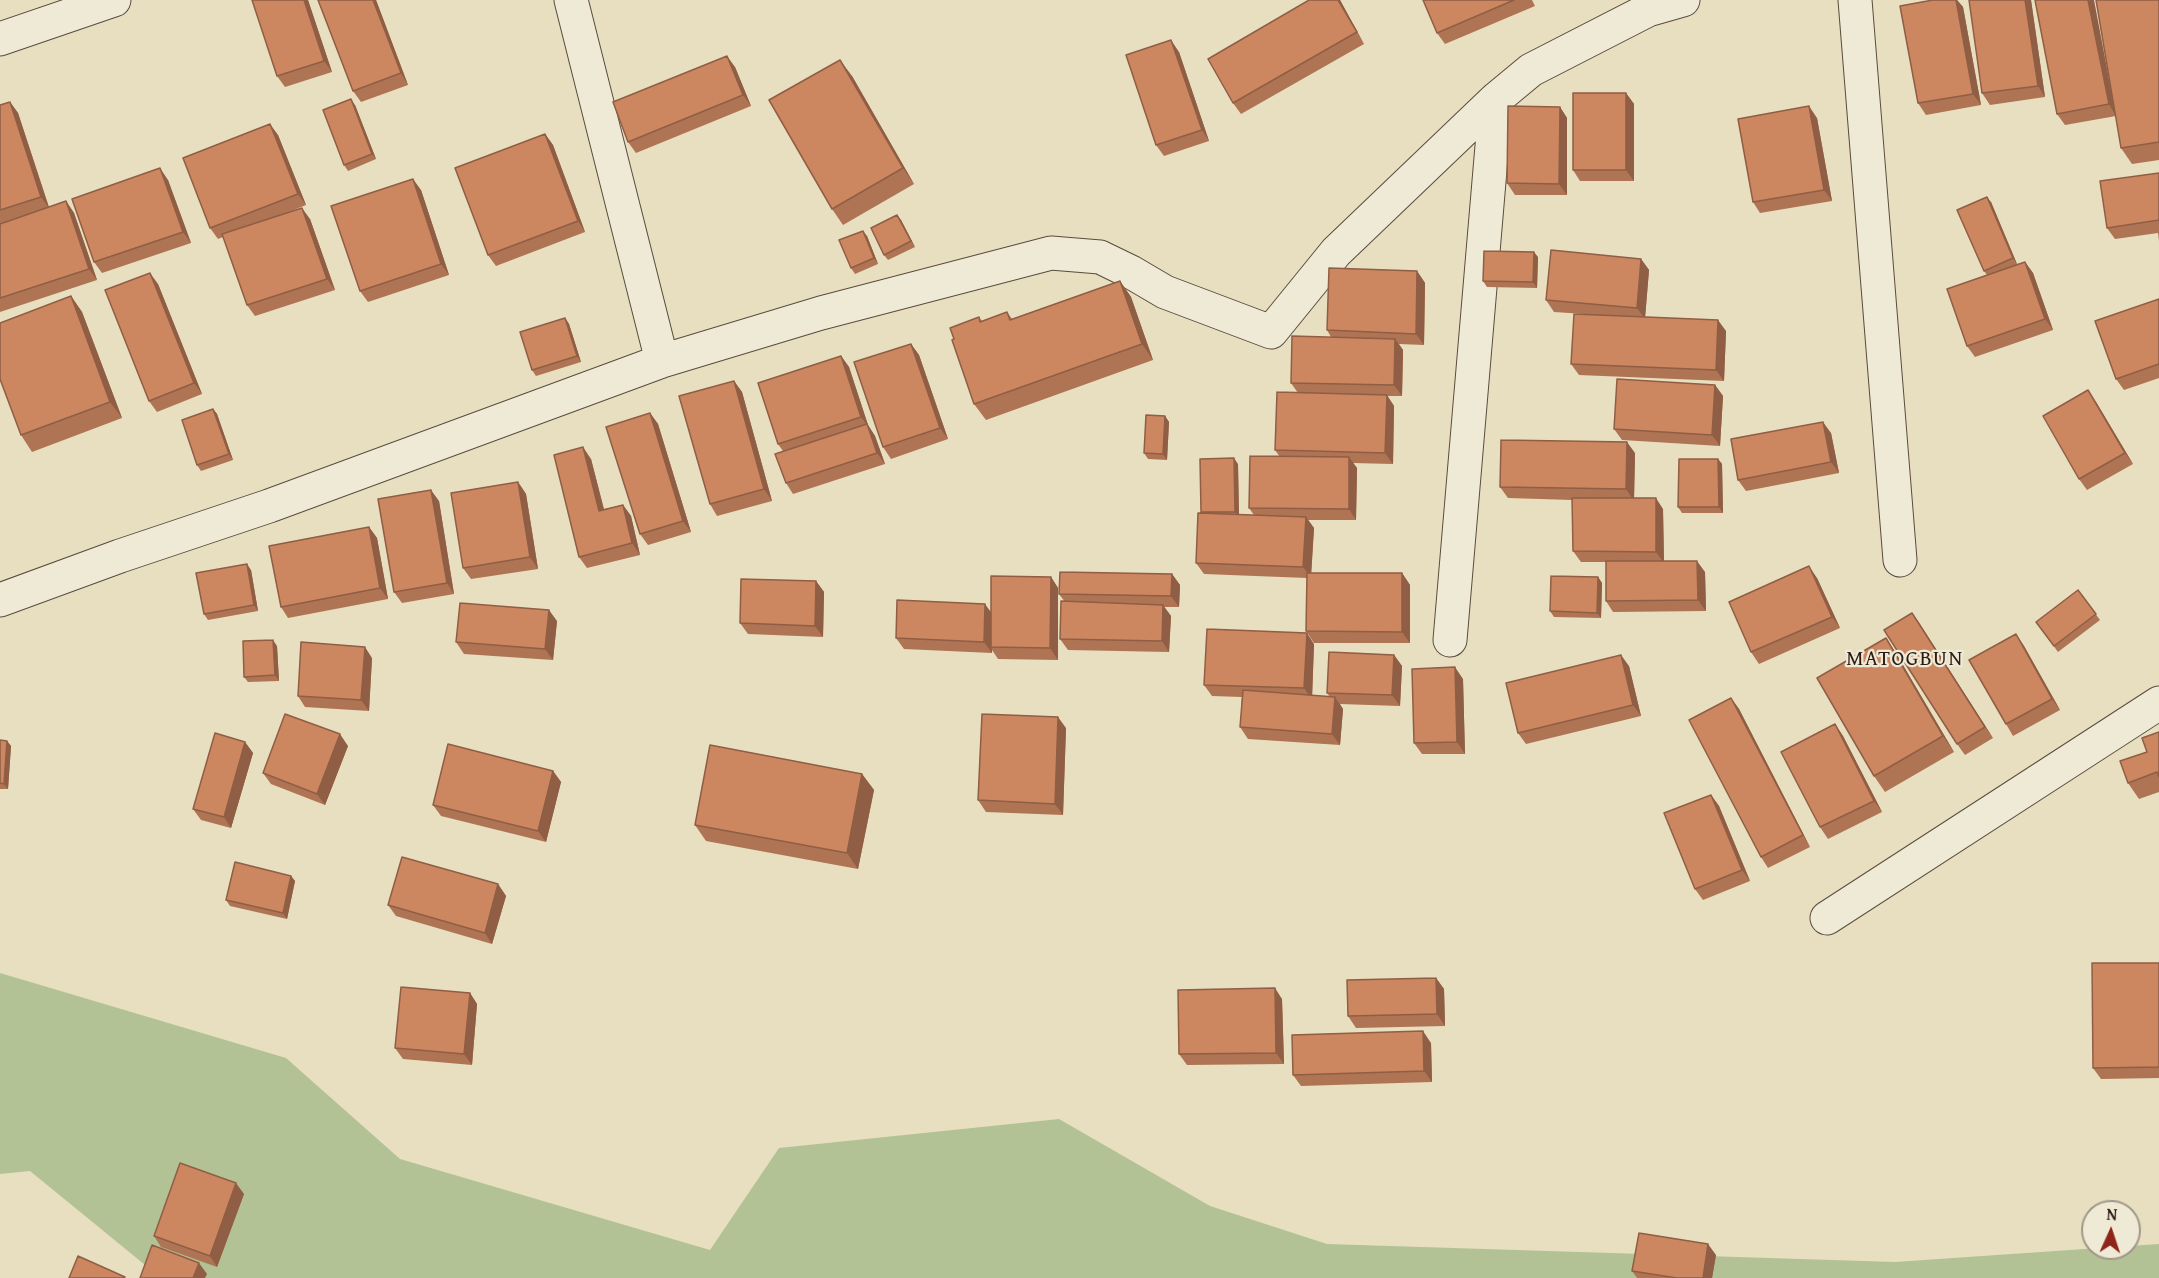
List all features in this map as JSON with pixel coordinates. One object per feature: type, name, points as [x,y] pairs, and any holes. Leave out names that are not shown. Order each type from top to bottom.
[{"type":"street","points":[[0,39],[114,0]]},
{"type":"street","points":[[572,0],[662,361]]},
{"type":"street","points":[[0,600],[120,556],[269,506],[662,361],[821,313],[1051,253],[1100,257],[1165,292],[1271,332],[1336,252],[1497,99],[1531,70],[1645,5],[1683,0]]},
{"type":"street","points":[[1855,0],[1900,560]]},
{"type":"street","points":[[1450,640],[1497,99]]},
{"type":"street","points":[[1827,918],[2159,703]]},
{"type":"green space","points":[[0,973],[286,1058],[400,1159],[710,1250],[779,1148],[1059,1119],[1210,1206],[1327,1244],[1895,1262],[2081,1249],[2081,1260],[2141,1260],[2141,1245],[2159,1244],[2159,1278],[161,1278],[30,1171],[0,1174]]},
{"type":"building","points":[[252,0],[304,0],[324,61],[277,76]]},
{"type":"building","points":[[318,0],[373,0],[401,73],[353,91]]},
{"type":"building","points":[[1309,0],[1338,0],[1357,32],[1233,103],[1208,59]]},
{"type":"building","points":[[1423,0],[1514,0],[1437,33]]},
{"type":"building","points":[[1933,0],[1956,0],[1973,94],[1918,103],[1900,6]]},
{"type":"building","points":[[1969,0],[2025,0],[2038,86],[1982,93]]},
{"type":"building","points":[[2035,0],[2088,0],[2109,104],[2057,114]]},
{"type":"building","points":[[2096,0],[2159,0],[2159,142],[2121,148]]},
{"type":"building","points":[[1171,40],[1202,130],[1156,145],[1126,55]]},
{"type":"building","points":[[727,56],[743,95],[628,142],[613,102]]},
{"type":"building","points":[[840,60],[903,168],[832,209],[769,100]]},
{"type":"building","points":[[1573,93],[1626,93],[1626,170],[1573,170]]},
{"type":"building","points":[[351,99],[372,154],[344,165],[323,110]]},
{"type":"building","points":[[10,102],[41,197],[0,210],[0,105]]},
{"type":"building","points":[[1508,106],[1560,107],[1559,184],[1507,183]]},
{"type":"building","points":[[1809,106],[1824,190],[1753,202],[1738,119]]},
{"type":"building","points":[[270,124],[298,194],[210,228],[183,158]]},
{"type":"building","points":[[545,134],[578,221],[488,255],[455,168]]},
{"type":"building","points":[[160,168],[183,232],[94,262],[72,199]]},
{"type":"building","points":[[2159,173],[2159,220],[2107,228],[2100,181]]},
{"type":"building","points":[[413,179],[441,264],[360,291],[331,206]]},
{"type":"building","points":[[1987,197],[2013,258],[1984,271],[1957,210]]},
{"type":"building","points":[[66,201],[89,269],[0,298],[0,224]]},
{"type":"building","points":[[302,208],[327,279],[247,305],[222,234]]},
{"type":"building","points":[[897,215],[911,241],[884,255],[871,228]]},
{"type":"building","points":[[863,231],[874,258],[851,268],[839,240]]},
{"type":"building","points":[[1551,250],[1641,259],[1637,308],[1546,300]]},
{"type":"building","points":[[1484,251],[1534,252],[1533,282],[1483,281]]},
{"type":"building","points":[[2025,262],[2045,319],[1967,346],[1947,289]]},
{"type":"building","points":[[1329,268],[1417,271],[1416,334],[1327,330]]},
{"type":"building","points":[[150,273],[194,383],[149,401],[105,290]]},
{"type":"building","points":[[1120,281],[1142,344],[974,404],[950,328],[979,317],[980,322],[1007,312],[1010,320]]},
{"type":"building","points":[[71,296],[110,402],[21,435],[0,379],[0,323]]},
{"type":"building","points":[[2159,299],[2159,364],[2116,379],[2095,321]]},
{"type":"building","points":[[1574,314],[1718,320],[1716,370],[1571,364]]},
{"type":"building","points":[[565,318],[577,356],[532,370],[520,332]]},
{"type":"building","points":[[1292,336],[1395,339],[1394,385],[1291,383]]},
{"type":"building","points":[[911,344],[940,428],[883,447],[854,362]]},
{"type":"building","points":[[841,356],[861,417],[778,444],[758,383]]},
{"type":"building","points":[[1617,379],[1715,385],[1712,435],[1614,429]]},
{"type":"building","points":[[734,381],[764,489],[710,504],[679,396]]},
{"type":"building","points":[[2088,390],[2125,453],[2079,479],[2043,416]]},
{"type":"building","points":[[1277,392],[1387,395],[1385,453],[1275,450]]},
{"type":"building","points":[[213,409],[229,454],[197,465],[182,420]]},
{"type":"building","points":[[650,413],[683,521],[640,534],[606,427]]},
{"type":"building","points":[[1146,415],[1165,416],[1163,454],[1144,453]]},
{"type":"building","points":[[1823,422],[1831,462],[1738,480],[1731,439]]},
{"type":"building","points":[[867,424],[877,453],[786,483],[775,454]]},
{"type":"building","points":[[1501,440],[1627,442],[1626,489],[1500,487]]},
{"type":"building","points":[[583,447],[599,511],[623,505],[632,543],[579,557],[554,455]]},
{"type":"building","points":[[1250,456],[1349,457],[1349,509],[1249,508]]},
{"type":"building","points":[[1234,458],[1235,512],[1201,512],[1200,459]]},
{"type":"building","points":[[1679,459],[1718,459],[1719,507],[1678,507]]},
{"type":"building","points":[[518,482],[530,557],[463,568],[451,493]]},
{"type":"building","points":[[431,490],[447,583],[394,592],[378,499]]},
{"type":"building","points":[[1572,498],[1656,498],[1656,552],[1573,551]]},
{"type":"building","points":[[1198,513],[1306,517],[1303,567],[1196,563]]},
{"type":"building","points":[[369,527],[380,588],[281,607],[269,546]]},
{"type":"building","points":[[1606,561],[1697,561],[1698,600],[1606,601]]},
{"type":"building","points":[[247,564],[254,605],[204,614],[196,573]]},
{"type":"building","points":[[1809,566],[1832,617],[1751,652],[1729,602]]},
{"type":"building","points":[[1060,572],[1172,574],[1171,596],[1059,594]]},
{"type":"building","points":[[1307,573],[1402,573],[1402,632],[1306,631]]},
{"type":"building","points":[[991,576],[1051,577],[1050,648],[991,647]]},
{"type":"building","points":[[1551,576],[1598,577],[1597,613],[1550,611]]},
{"type":"building","points":[[741,579],[816,581],[815,626],[740,623]]},
{"type":"building","points":[[2078,590],[2096,614],[2054,646],[2036,622]]},
{"type":"building","points":[[897,600],[985,604],[984,642],[896,638]]},
{"type":"building","points":[[1061,601],[1163,605],[1162,641],[1060,639]]},
{"type":"building","points":[[460,603],[549,610],[545,649],[456,642]]},
{"type":"building","points":[[1912,613],[1985,727],[1957,744],[1884,630]]},
{"type":"building","points":[[1207,629],[1307,633],[1304,688],[1204,685]]},
{"type":"building","points":[[2016,634],[2052,699],[2006,724],[1969,660]]},
{"type":"building","points":[[1886,638],[1943,736],[1874,776],[1817,678]]},
{"type":"building","points":[[273,640],[275,675],[244,677],[243,641]]},
{"type":"building","points":[[301,642],[365,647],[361,700],[298,696]]},
{"type":"building","points":[[1329,652],[1394,655],[1392,695],[1327,693]]},
{"type":"building","points":[[1621,655],[1633,705],[1518,733],[1506,683]]},
{"type":"building","points":[[1455,667],[1457,742],[1414,743],[1412,669]]},
{"type":"building","points":[[1243,690],[1335,697],[1332,734],[1240,727]]},
{"type":"building","points":[[1731,698],[1803,835],[1761,857],[1689,720]]},
{"type":"building","points":[[285,714],[340,734],[317,794],[263,773]]},
{"type":"building","points":[[982,714],[1058,717],[1055,804],[978,800]]},
{"type":"building","points":[[1835,724],[1874,801],[1820,827],[1781,752]]},
{"type":"building","points":[[2159,732],[2159,777],[2157,772],[2128,783],[2120,761],[2147,752],[2142,738]]},
{"type":"building","points":[[215,733],[245,742],[224,817],[193,809]]},
{"type":"building","points":[[0,740],[7,741],[4,784],[0,783]]},
{"type":"building","points":[[448,744],[553,771],[538,831],[433,805]]},
{"type":"building","points":[[710,745],[862,774],[847,853],[695,825]]},
{"type":"building","points":[[1711,795],[1742,870],[1695,889],[1664,813]]},
{"type":"building","points":[[402,857],[498,884],[485,933],[388,905]]},
{"type":"building","points":[[235,862],[291,876],[283,913],[226,900]]},
{"type":"building","points":[[2092,963],[2159,963],[2159,1067],[2093,1068]]},
{"type":"building","points":[[1436,978],[1437,1014],[1348,1016],[1347,980]]},
{"type":"building","points":[[401,987],[470,993],[464,1054],[395,1048]]},
{"type":"building","points":[[1275,988],[1276,1053],[1179,1054],[1178,990]]},
{"type":"building","points":[[1423,1031],[1424,1071],[1293,1075],[1292,1035]]},
{"type":"building","points":[[180,1163],[236,1183],[210,1256],[154,1236]]},
{"type":"building","points":[[1639,1233],[1708,1244],[1703,1278],[1677,1278],[1632,1271]]},
{"type":"building","points":[[152,1245],[199,1263],[193,1278],[140,1278]]},
{"type":"building","points":[[78,1256],[125,1277],[69,1278]]},
{"type":"district","name":"MATOGBUN","points":[[1905,660]]}]
